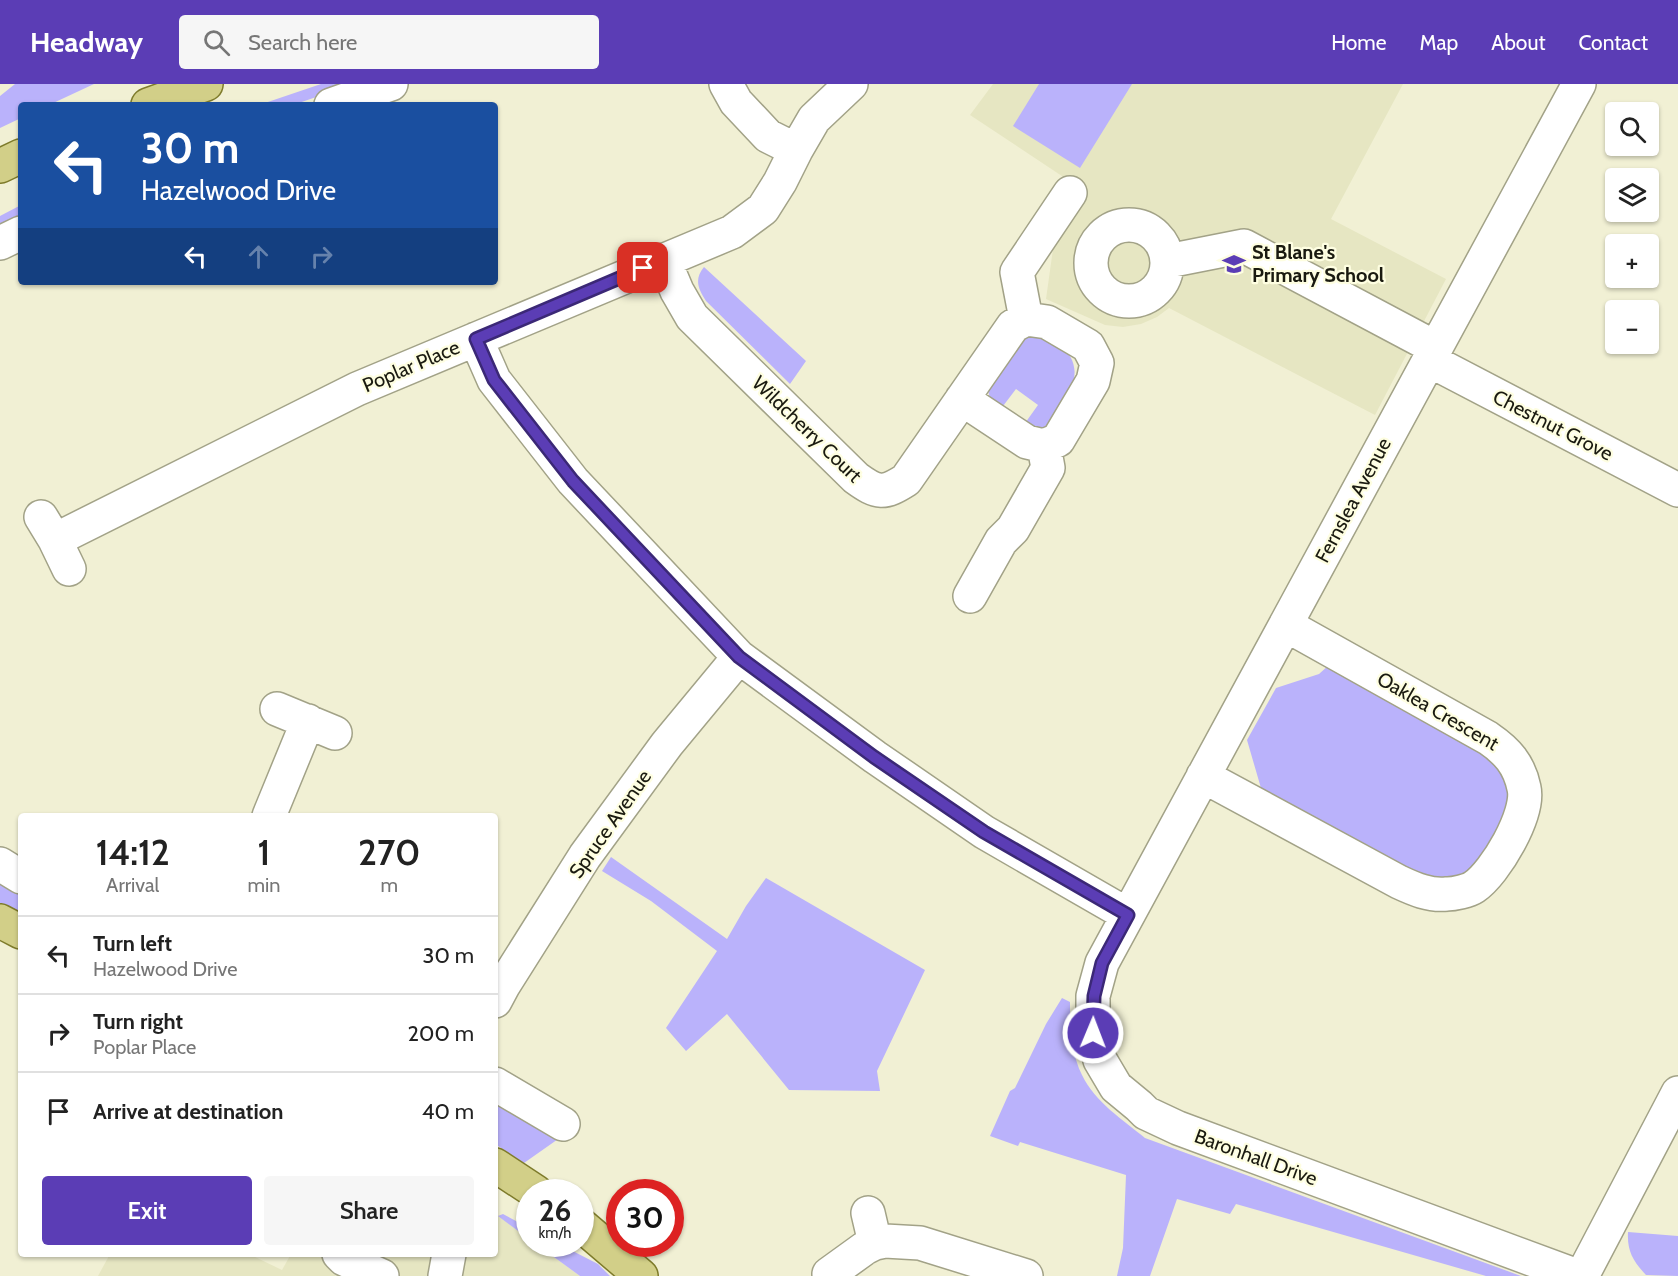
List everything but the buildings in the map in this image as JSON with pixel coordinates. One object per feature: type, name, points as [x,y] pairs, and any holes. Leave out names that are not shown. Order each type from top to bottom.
[{"type":"main road","points":[[160,95],[206,84]]},
{"type":"main road","points":[[0,166],[18,157]]},
{"type":"main road","points":[[0,921],[18,930]]},
{"type":"main road","points":[[498,1172],[516,1181]]},
{"type":"main road","points":[[594,1236],[641,1276]]},
{"type":"street","points":[[340,102],[391,84]]},
{"type":"street","points":[[726,84],[736,102],[768,136],[796,150]]},
{"type":"street","name":"Poplar Place","points":[[69,569],[48,529],[357,389],[732,232],[763,209],[814,119],[851,84]]},
{"type":"street","name":"Fernslea Avenue","points":[[1128,915],[1579,84]]},
{"type":"street","points":[[962,399],[1027,442],[1044,446],[1058,440],[1093,381],[1097,363],[1088,346],[1047,322],[1026,319],[1017,272],[1070,193]]},
{"type":"street","points":[[0,243],[18,234]]},
{"type":"street","name":"Chestnut Grove","points":[[1168,261],[1244,246],[1678,490]]},
{"type":"street","name":"Wildcherry Court","points":[[664,260],[677,291],[692,317],[856,478],[870,489],[889,490],[906,480],[1013,326],[1026,319]]},
{"type":"street","points":[[476,339],[494,380],[573,481],[739,657],[874,757],[984,832],[1128,915]]},
{"type":"street","points":[[970,596],[1001,541],[1013,529],[1048,468],[1044,446]]},
{"type":"street","name":"Oaklea Crescent","points":[[1203,776],[1399,882],[1422,892],[1447,894],[1473,888],[1491,869],[1508,844],[1520,817],[1525,790],[1516,765],[1504,749],[1286,625]]},
{"type":"street","name":"Spruce Avenue","points":[[498,995],[585,856],[667,744],[739,657]]},
{"type":"street","points":[[271,813],[321,727],[277,709]]},
{"type":"street","points":[[0,864],[18,875]]},
{"type":"street","name":"Baronhall Drive","points":[[1128,915],[1102,963],[1094,996],[1093,1033],[1100,1060],[1116,1087],[1146,1113],[1178,1128],[1580,1276]]},
{"type":"street","points":[[498,1086],[563,1124]]},
{"type":"street","points":[[1580,1276],[1678,1093]]},
{"type":"street","points":[[829,1274],[871,1228],[885,1241],[920,1243],[1026,1276]]},
{"type":"street","points":[[342,1257],[382,1276]]},
{"type":"street","points":[[446,1276],[449,1257]]},
{"type":"shaded area","points":[[15,84],[94,84],[55,102],[18,102],[18,119],[0,128],[0,96]]},
{"type":"shaded area","points":[[321,84],[354,84],[302,102],[268,102]]},
{"type":"shaded area","name":"St Blane's Primary School","points":[[993,84],[1403,84],[1331,219],[1446,279],[1375,415],[1169,308],[1157,317],[1141,324],[1123,327],[1105,325],[1046,299],[1053,249],[1060,232],[1086,192],[970,115]]},
{"type":"shaded area","points":[[1039,84],[1132,84],[1080,168],[1013,126]]},
{"type":"shaded area","points":[[18,207],[18,219],[0,228],[0,216]]},
{"type":"shaded area","points":[[704,267],[806,361],[790,384],[706,301],[698,284]]},
{"type":"shaded area","points":[[1029,337],[1046,339],[1062,347],[1072,360],[1074,369],[1071,388],[1054,418],[1043,429],[1023,426],[1038,405],[1016,389],[1000,410],[989,396],[988,385],[1019,340]]},
{"type":"shaded area","points":[[1329,665],[1478,746],[1495,762],[1504,777],[1507,805],[1490,846],[1473,871],[1451,878],[1417,875],[1263,795],[1247,740],[1276,688],[1319,674]]},
{"type":"shaded area","points":[[611,857],[727,939],[766,878],[925,970],[877,1071],[880,1091],[789,1090],[727,1014],[686,1051],[666,1028],[717,951],[651,901],[602,871]]},
{"type":"shaded area","points":[[0,880],[18,890],[18,916],[0,905]]},
{"type":"shaded area","points":[[1062,998],[1070,1002],[1073,1049],[1082,1075],[1094,1094],[1110,1110],[1145,1138],[1521,1276],[1486,1276],[1236,1204],[1230,1214],[1177,1199],[1150,1276],[1117,1276],[1123,1248],[1126,1175],[1020,1142],[1018,1146],[990,1136],[1010,1091],[1015,1088],[1046,1024]]},
{"type":"shaded area","points":[[498,1103],[561,1137],[524,1163],[498,1146]]},
{"type":"shaded area","points":[[503,1214],[516,1221],[516,1229],[498,1216]]},
{"type":"shaded area","points":[[498,1215],[516,1229],[516,1257],[554,1257],[580,1276],[98,1276],[108,1257],[255,1257],[282,1270],[289,1257],[498,1257]]},
{"type":"shaded area","points":[[1628,1232],[1678,1236],[1678,1276],[1646,1275],[1632,1255]]},
{"type":"shaded area","points":[[554,1257],[584,1257],[598,1264],[610,1276],[580,1276]]},
{"type":"place","name":"St Blane's Primary School","points":[[1234,264]]},
{"type":"route","points":[[643,268],[476,339],[494,380],[573,481],[739,657],[874,757],[984,832],[1128,915],[1102,963],[1094,996],[1093,1033]]}]
